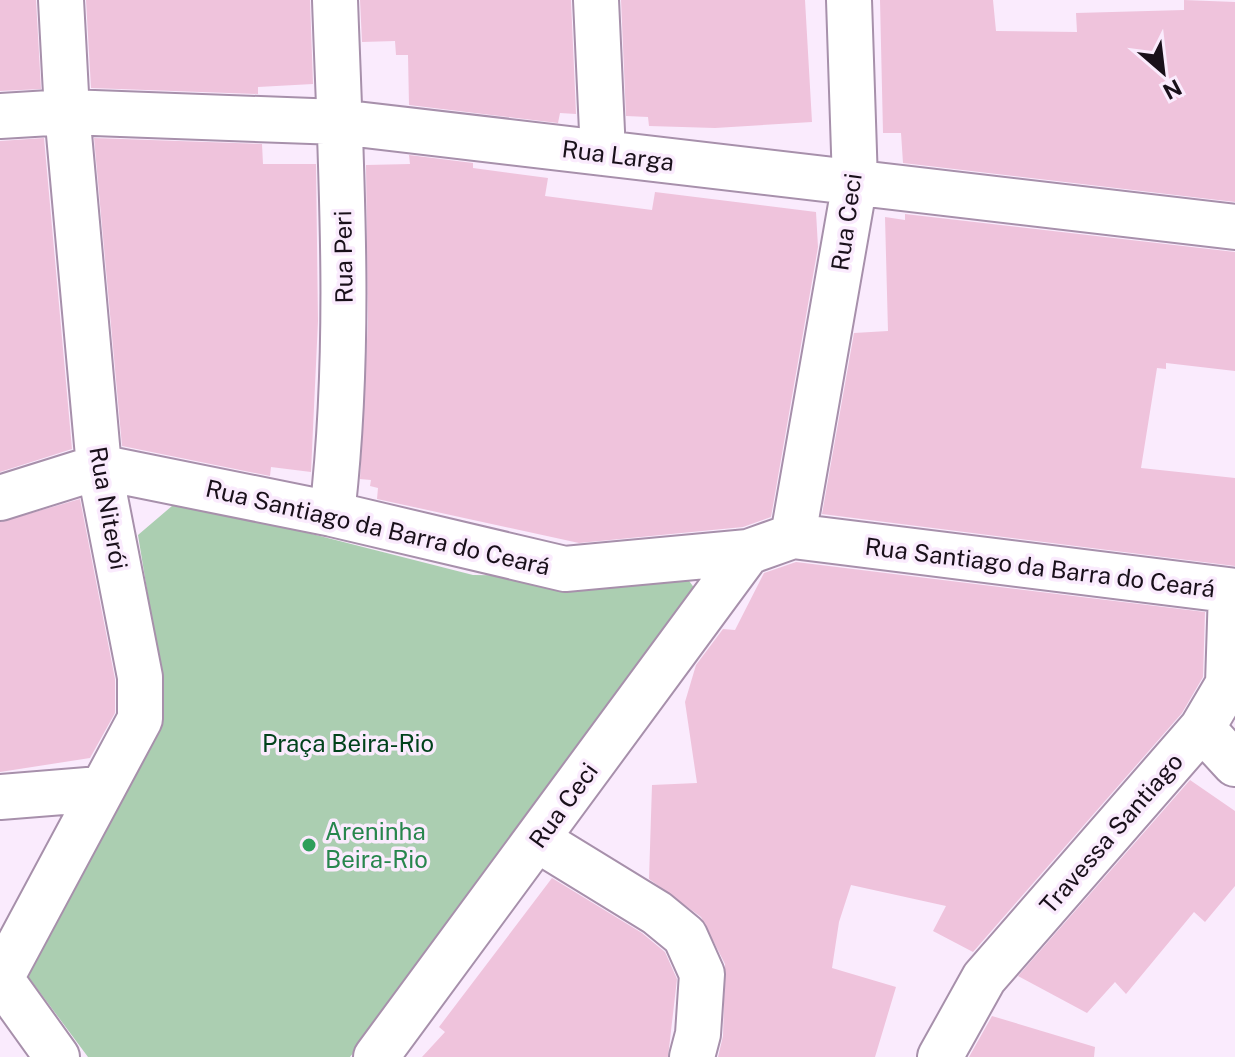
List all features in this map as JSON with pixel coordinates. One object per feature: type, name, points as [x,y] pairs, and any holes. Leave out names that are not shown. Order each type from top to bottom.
[{"type":"street","name":"Rua Niterói","points":[[1,979],[140,719],[140,677],[99,467],[67,112],[61,0]]},
{"type":"street","name":"Rua Peri","points":[[332,514],[342,431],[344,304],[335,0]]},
{"type":"street","points":[[596,0],[603,153]]},
{"type":"street","name":"Rua Ceci","points":[[793,536],[855,182],[849,0]]},
{"type":"street","name":"Rua Larga","points":[[0,116],[67,112],[339,122],[1235,227]]},
{"type":"street","name":"Rua Santiago da Barra do Ceará","points":[[0,498],[99,467],[332,514],[565,569],[748,552],[793,536],[1233,591]]},
{"type":"street","name":"Rua Ceci","points":[[376,1057],[748,552]]},
{"type":"street","name":"Travessa Santiago","points":[[940,1057],[984,978],[1202,728],[1228,684],[1233,591]]},
{"type":"street","points":[[1202,728],[1235,764]]},
{"type":"street","points":[[0,797],[100,789]]},
{"type":"street","points":[[538,840],[657,913],[685,936],[702,974],[698,1034],[692,1057]]},
{"type":"street","points":[[1,979],[57,1057]]},
{"type":"green space","name":"Areninha Beira-Rio","points":[[179,500],[473,575],[687,578],[700,596],[461,916],[350,1057],[88,1057],[21,967],[150,750],[163,688],[138,535]]},
{"type":"building","points":[[0,0],[36,0],[41,89],[0,91]]},
{"type":"building","points":[[86,0],[310,0],[313,84],[258,87],[258,94],[91,88]]},
{"type":"building","points":[[360,0],[571,0],[576,114],[560,113],[558,123],[409,105],[408,55],[396,55],[395,41],[362,42]]},
{"type":"building","points":[[621,0],[805,0],[812,122],[715,128],[649,126],[648,117],[626,116]]},
{"type":"building","points":[[880,0],[993,0],[996,31],[1077,32],[1076,13],[1184,10],[1184,0],[1235,2],[1235,202],[903,163],[901,133],[883,133]]},
{"type":"building","points":[[44,138],[72,449],[0,472],[0,141]]},
{"type":"building","points":[[94,138],[262,144],[263,164],[316,164],[318,321],[311,472],[271,467],[270,476],[122,446]]},
{"type":"building","points":[[409,155],[473,163],[473,168],[548,178],[545,196],[652,210],[655,192],[816,212],[818,247],[771,517],[743,527],[579,543],[377,499],[378,488],[370,486],[371,480],[360,479],[368,322],[366,165],[410,164]]},
{"type":"building","points":[[905,214],[1235,252],[1235,371],[1166,363],[1166,369],[1157,368],[1141,468],[1235,478],[1235,566],[822,514],[854,333],[888,331],[885,217],[905,220]]},
{"type":"building","points":[[80,499],[115,679],[115,713],[90,758],[0,772],[0,522]]},
{"type":"building","points":[[796,562],[1205,612],[1203,677],[1182,713],[973,952],[933,931],[946,906],[851,885],[839,922],[832,968],[896,987],[875,1057],[718,1057],[723,1036],[725,964],[701,917],[649,879],[652,785],[697,783],[685,702],[696,665],[723,629],[735,630],[764,573]]},
{"type":"building","points":[[1190,780],[1235,811],[1235,886],[1205,922],[1194,912],[1126,994],[1115,982],[1087,1013],[1018,976]]},
{"type":"building","points":[[552,878],[642,933],[665,952],[677,979],[668,1057],[422,1057],[445,1032],[439,1027]]},
{"type":"building","points":[[992,1016],[1095,1047],[1094,1057],[969,1057]]},
{"type":"place","name":"Areninha Beira-Rio","points":[[309,845]]},
{"type":"park label","name":"Praça Beira-Rio","points":[[348,743]]}]
